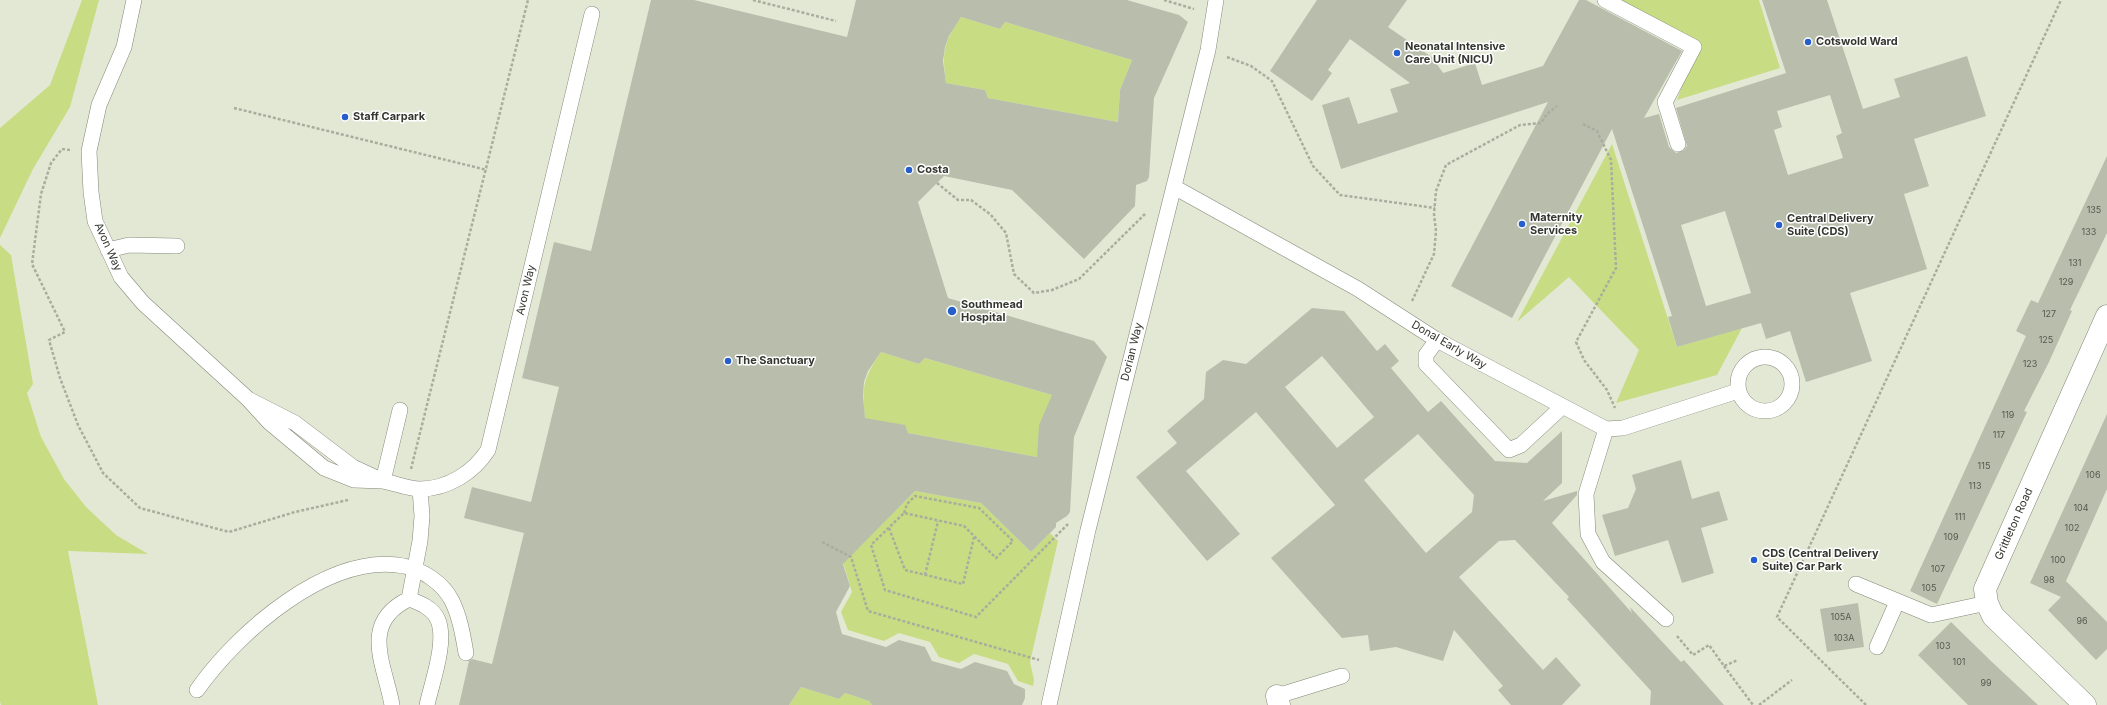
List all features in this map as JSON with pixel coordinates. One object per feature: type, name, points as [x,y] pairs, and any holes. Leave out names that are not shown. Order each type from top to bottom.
[{"type":"street","name":"Grittleton Road","points":[[1987,603],[1985,589],[2107,316]]},
{"type":"street","points":[[1987,603],[1993,616],[2085,705]]},
{"type":"lane","name":"Avon Way","points":[[134,0],[124,47],[99,106],[89,151],[90,192],[95,221],[121,277],[143,303],[248,399],[295,423],[353,467],[383,481],[414,488],[442,485],[463,477],[479,464],[488,450],[592,14]]},
{"type":"lane","points":[[1605,0],[1694,47],[1665,102],[1678,144]]},
{"type":"lane","name":"Dorian Way","points":[[1049,705],[1088,530],[1208,50],[1215,7]]},
{"type":"lane","name":"Donal Early Way","points":[[1174,187],[1358,289],[1437,340],[1606,429],[1623,428],[1738,391]]},
{"type":"lane","points":[[108,250],[129,245],[177,246]]},
{"type":"lane","points":[[1437,340],[1426,355],[1426,364],[1509,450],[1521,445],[1562,407]]},
{"type":"lane","points":[[383,481],[400,410]]},
{"type":"lane","points":[[1606,429],[1586,494],[1588,534],[1603,562],[1666,619]]},
{"type":"lane","points":[[409,599],[420,541],[422,516],[414,488]]},
{"type":"lane","points":[[197,690],[229,651],[260,621],[316,584],[354,569],[378,564],[414,568],[435,581],[452,600],[460,624],[466,653]]},
{"type":"lane","points":[[1856,584],[1931,615],[1987,603]]},
{"type":"lane","points":[[392,705],[378,641],[380,627],[386,615],[398,604],[409,599],[422,603],[432,611],[438,620],[441,640],[427,705]]},
{"type":"lane","points":[[1877,647],[1897,602]]},
{"type":"lane","points":[[1278,701],[1342,676]]},
{"type":"path","points":[[414,488],[487,170],[528,0]]},
{"type":"path","points":[[753,0],[836,21]]},
{"type":"path","points":[[1164,0],[1215,7]]},
{"type":"path","points":[[1866,705],[1777,616],[2061,0]]},
{"type":"path","points":[[1208,50],[1251,66],[1272,81],[1313,166],[1340,195],[1434,208]]},
{"type":"path","points":[[1404,318],[1434,254],[1436,231],[1434,208],[1436,191],[1446,165],[1520,125],[1541,123],[1547,114],[1557,106]]},
{"type":"path","points":[[234,108],[487,170]]},
{"type":"path","points":[[1583,124],[1597,131],[1611,160],[1616,268],[1576,342],[1584,360],[1607,390],[1623,428]]},
{"type":"path","points":[[89,151],[62,149],[51,163],[41,194],[32,264],[65,332],[49,340],[60,378],[78,425],[103,473],[140,508],[229,532],[295,512],[353,499]]},
{"type":"path","points":[[937,183],[958,200],[971,200],[990,214],[1006,233],[1014,274],[1034,293],[1052,290],[1079,279],[1151,208],[1167,212]]},
{"type":"path","points":[[904,513],[964,526],[996,558],[1012,541],[979,508],[915,496],[907,504],[904,513],[871,546],[885,590],[976,616],[1067,524],[1088,530]]},
{"type":"path","points":[[925,575],[938,521]]},
{"type":"path","points":[[889,528],[905,570],[963,584],[974,537]]},
{"type":"path","points":[[822,542],[851,557],[868,611],[1058,666]]},
{"type":"path","points":[[1683,642],[1693,656],[1709,645],[1752,705]]},
{"type":"path","points":[[1724,666],[1738,660]]},
{"type":"path","points":[[1759,705],[1792,680]]},
{"type":"green space","points":[[82,0],[99,0],[70,107],[33,169],[0,238],[0,128],[50,85]]},
{"type":"green space","points":[[1613,0],[1759,0],[1780,68],[1677,100],[1681,89],[1676,84],[1697,42]]},
{"type":"green space","points":[[961,17],[1000,29],[1005,22],[1132,60],[1120,90],[1118,122],[988,98],[985,90],[946,83],[944,63],[945,48],[950,34]]},
{"type":"green space","points":[[1612,144],[1677,347],[1742,328],[1717,375],[1616,403],[1639,350],[1569,277],[1517,322]]},
{"type":"green space","points":[[0,245],[11,255],[33,384],[27,393],[41,437],[64,479],[86,507],[116,535],[148,554],[68,551],[98,705],[1,705],[0,701]]},
{"type":"green space","points":[[881,352],[919,364],[925,358],[1052,395],[1037,457],[908,433],[865,418],[865,383],[870,369]]},
{"type":"green space","points":[[915,491],[981,503],[1031,552],[1050,533],[1058,541],[1030,662],[1034,680],[1033,686],[1018,681],[1008,664],[974,654],[959,663],[939,657],[930,642],[899,633],[884,641],[848,630],[841,612],[852,592],[843,562],[828,535],[856,550]]},
{"type":"green space","points":[[801,687],[839,699],[845,693],[869,701],[872,705],[789,705]]},
{"type":"building","points":[[651,0],[694,0],[847,37],[856,0],[1127,0],[1179,15],[1188,22],[1154,98],[1149,177],[1147,181],[1136,185],[1135,206],[1084,259],[1012,190],[944,176],[918,202],[948,298],[1094,341],[1107,357],[1074,437],[1070,512],[1067,516],[1056,523],[1056,527],[1031,552],[981,503],[915,491],[843,564],[850,586],[836,612],[842,634],[886,647],[899,640],[925,647],[932,661],[961,669],[975,662],[1007,671],[1014,684],[1025,689],[1025,698],[1022,705],[872,705],[869,701],[845,693],[839,699],[801,687],[789,705],[459,705],[469,661],[472,659],[492,664],[524,533],[464,518],[472,487],[531,502],[559,387],[522,378],[554,242],[591,251]],"holes":[[[961,17],[1000,29],[1005,22],[1132,60],[1120,90],[1118,122],[988,98],[985,90],[946,83],[943,61],[945,47],[949,36]],[[881,352],[919,364],[925,358],[1052,395],[1039,425],[1037,457],[908,433],[905,425],[865,418],[863,396],[864,382],[868,371]]]},
{"type":"building","points":[[1317,0],[1407,0],[1388,27],[1433,58],[1443,73],[1475,63],[1482,85],[1543,66],[1579,0],[1586,0],[1682,51],[1644,118],[1659,114],[1669,147],[1676,153],[1684,150],[1687,146],[1676,108],[1786,73],[1762,0],[1827,0],[1863,109],[1900,97],[1894,79],[1967,56],[1986,116],[1914,139],[1929,186],[1904,194],[1927,269],[1850,293],[1872,361],[1806,382],[1790,331],[1766,339],[1761,323],[1677,347],[1668,317],[1672,316],[1612,129],[1512,318],[1451,286],[1548,102],[1341,169],[1322,105],[1349,97],[1358,124],[1398,112],[1390,89],[1410,83],[1350,39],[1328,70],[1332,73],[1312,101],[1270,71]],"holes":[[[1830,95],[1842,133],[1836,136],[1843,158],[1788,175],[1774,130],[1782,127],[1777,111]],[[1725,211],[1751,293],[1706,306],[1681,225]]]},
{"type":"building","points":[[2107,156],[2107,233],[2070,310],[2072,311],[2049,362],[2024,411],[2027,412],[1937,604],[1910,591],[2026,336],[2016,331],[2031,300],[2038,303]]},
{"type":"building","points":[[1312,308],[1344,311],[1377,351],[1385,344],[1399,361],[1391,368],[1428,412],[1441,401],[1495,461],[1527,463],[1562,431],[1562,483],[1543,501],[1577,491],[1577,495],[1552,523],[1632,613],[1630,607],[1681,662],[1684,660],[1724,705],[1650,705],[1651,691],[1567,599],[1569,597],[1515,540],[1499,541],[1459,577],[1543,670],[1556,657],[1581,685],[1562,705],[1511,705],[1498,690],[1503,686],[1454,630],[1443,661],[1396,647],[1370,651],[1368,635],[1342,638],[1271,558],[1335,505],[1256,412],[1186,471],[1240,534],[1207,561],[1136,477],[1177,443],[1167,431],[1204,399],[1206,372],[1223,360],[1246,364]],"holes":[[[1322,356],[1374,417],[1337,448],[1285,387]],[[1418,434],[1474,495],[1472,512],[1426,553],[1364,480]]]},
{"type":"building","points":[[2107,414],[2107,489],[2066,581],[2107,622],[2107,649],[2096,660],[2048,610],[2061,597],[2030,583]]},
{"type":"building","points":[[1681,460],[1692,499],[1719,491],[1728,520],[1701,528],[1714,573],[1682,583],[1668,540],[1615,556],[1602,515],[1628,508],[1636,489],[1632,475]]},
{"type":"building","points":[[1858,603],[1864,647],[1827,652],[1820,609]]},
{"type":"building","points":[[1951,622],[2038,705],[1968,705],[1918,655]]},
{"type":"place","name":"Cotswold Ward","points":[[1808,42]]},
{"type":"place","name":"Neonatal Intensive Care Unit (NICU)","points":[[1397,53]]},
{"type":"place","name":"Staff Carpark","points":[[345,117]]},
{"type":"place","name":"Costa","points":[[909,170]]},
{"type":"place","name":"Maternity Services","points":[[1522,224]]},
{"type":"place","name":"Central Delivery Suite (CDS)","points":[[1779,225]]},
{"type":"place","name":"Southmead Hospital","points":[[952,311]]},
{"type":"place","name":"The Sanctuary","points":[[728,361]]},
{"type":"place","name":"CDS (Central Delivery Suite) Car Park","points":[[1754,560]]}]
